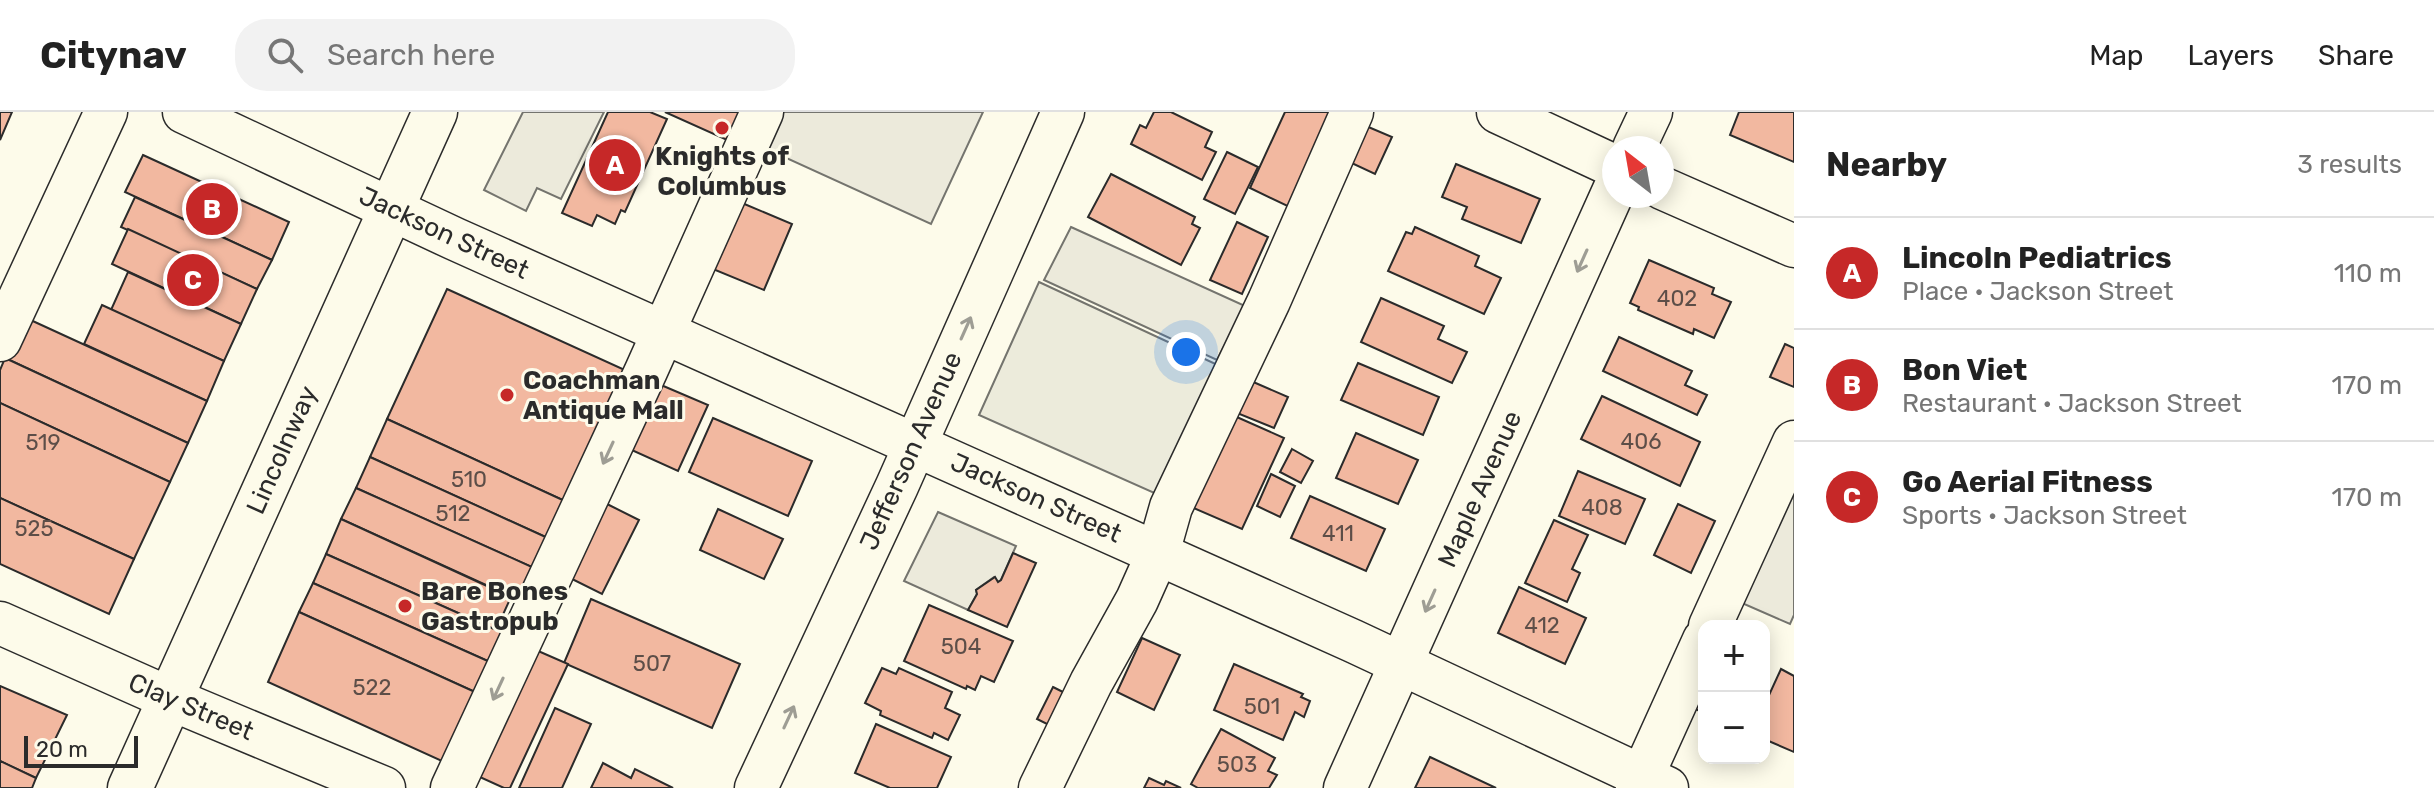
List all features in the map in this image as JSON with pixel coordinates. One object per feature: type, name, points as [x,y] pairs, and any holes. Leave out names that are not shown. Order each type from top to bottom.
[{"type":"main road","name":"Lincolnway","points":[[130,788],[435,112]]},
{"type":"street","points":[[0,340],[106,112]]},
{"type":"street","name":"Jackson Street","points":[[184,112],[391,209],[1402,663],[1649,784]]},
{"type":"street","points":[[452,788],[762,112]]},
{"type":"street","name":"Jefferson Avenue","points":[[756,788],[1063,112]]},
{"type":"street","points":[[1040,788],[1091,683],[1137,600],[1158,553],[1171,507],[1269,301],[1352,112]]},
{"type":"street","points":[[1498,112],[1602,160]]},
{"type":"street","points":[[1640,136],[1651,112]]},
{"type":"street","points":[[1674,193],[1794,246]]},
{"type":"street","name":"Maple Avenue","points":[[1345,788],[1606,208]]},
{"type":"street","points":[[1713,620],[1794,442]]},
{"type":"street","name":"Clay Street","points":[[0,623],[384,788]]},
{"type":"street","points":[[1649,784],[1698,656]]},
{"type":"shaded area","points":[[523,112],[604,112],[561,199],[537,188],[526,211],[484,190]]},
{"type":"shaded area","points":[[775,112],[983,112],[931,224],[760,146]]},
{"type":"shaded area","points":[[1071,227],[1245,306],[1217,360],[1044,280]]},
{"type":"shaded area","points":[[1039,282],[1222,367],[1161,496],[979,415]]},
{"type":"shaded area","points":[[1794,484],[1794,615],[1790,624],[1735,600]]},
{"type":"shaded area","points":[[938,512],[1016,546],[1001,580],[998,582],[994,577],[976,590],[977,594],[968,610],[904,581]]},
{"type":"building","points":[[0,112],[12,112],[0,140]]},
{"type":"building","points":[[608,112],[650,112],[667,119],[625,212],[621,210],[615,224],[597,215],[592,226],[562,213]]},
{"type":"building","name":"Knights of Columbus","points":[[665,112],[750,112],[736,144]]},
{"type":"building","points":[[1154,112],[1171,112],[1212,132],[1205,147],[1216,152],[1202,180],[1131,144],[1140,125],[1146,128]]},
{"type":"building","points":[[1285,112],[1343,112],[1298,211],[1250,188]]},
{"type":"building","points":[[1739,112],[1794,112],[1794,162],[1730,135]]},
{"type":"building","points":[[1359,123],[1392,137],[1375,174],[1343,159]]},
{"type":"building","points":[[1227,152],[1258,167],[1235,214],[1204,199]]},
{"type":"building","points":[[143,155],[289,222],[272,260],[125,192]]},
{"type":"building","points":[[1456,164],[1540,199],[1521,243],[1462,219],[1467,207],[1442,197]]},
{"type":"building","points":[[1111,174],[1195,217],[1192,224],[1200,228],[1181,265],[1088,217]]},
{"type":"building","points":[[135,197],[272,260],[257,289],[121,227]]},
{"type":"building","points":[[742,203],[792,224],[764,290],[708,267]]},
{"type":"building","points":[[1237,222],[1268,237],[1242,294],[1210,280]]},
{"type":"building","points":[[1415,227],[1479,256],[1475,266],[1501,278],[1484,314],[1388,271],[1406,232],[1412,234]]},
{"type":"building","points":[[128,229],[257,289],[241,324],[112,264]]},
{"type":"building","points":[[1649,260],[1714,288],[1712,294],[1731,302],[1714,338],[1694,329],[1693,334],[1638,310],[1639,307],[1630,303]]},
{"type":"building","points":[[128,272],[241,324],[224,361],[111,310]]},
{"type":"building","name":"Coachman Antique Mall","points":[[447,289],[627,371],[567,502],[387,419]]},
{"type":"building","points":[[1381,298],[1444,326],[1438,339],[1467,352],[1452,383],[1361,342]]},
{"type":"building","points":[[102,305],[224,361],[207,401],[84,344]]},
{"type":"building","points":[[24,317],[207,401],[188,443],[5,358]]},
{"type":"building","points":[[1619,337],[1692,371],[1685,385],[1707,395],[1697,415],[1603,371]]},
{"type":"building","points":[[1785,344],[1794,348],[1794,387],[1770,377]]},
{"type":"building","points":[[5,358],[188,443],[170,482],[0,403],[0,370]]},
{"type":"building","points":[[1358,363],[1439,397],[1423,435],[1341,400]]},
{"type":"building","points":[[1251,381],[1288,397],[1274,428],[1237,413]]},
{"type":"building","points":[[654,382],[708,405],[678,471],[625,447]]},
{"type":"building","points":[[1602,396],[1700,442],[1680,486],[1581,439]]},
{"type":"building","points":[[0,403],[170,482],[134,559],[0,498]]},
{"type":"building","points":[[1230,414],[1284,438],[1242,529],[1189,506]]},
{"type":"building","points":[[713,418],[812,461],[788,516],[689,472]]},
{"type":"building","points":[[387,419],[567,502],[550,539],[370,457]]},
{"type":"building","points":[[1356,433],[1418,460],[1398,504],[1336,478]]},
{"type":"building","points":[[1292,449],[1313,461],[1301,483],[1280,472]]},
{"type":"building","points":[[370,457],[550,539],[536,569],[356,488]]},
{"type":"building","points":[[1578,471],[1645,499],[1625,544],[1559,516]]},
{"type":"building","points":[[1271,474],[1295,486],[1280,517],[1257,506]]},
{"type":"building","points":[[356,488],[532,567],[517,599],[341,519]]},
{"type":"building","points":[[1310,496],[1385,529],[1366,571],[1291,538]]},
{"type":"building","points":[[0,498],[134,559],[109,614],[0,564]]},
{"type":"building","points":[[607,504],[639,520],[602,594],[570,578]]},
{"type":"building","points":[[1678,504],[1715,521],[1691,573],[1654,555]]},
{"type":"building","points":[[718,509],[783,539],[764,579],[700,550]]},
{"type":"building","points":[[341,519],[511,597],[496,630],[326,554]]},
{"type":"building","points":[[1554,520],[1588,535],[1572,569],[1580,573],[1567,602],[1525,583]]},
{"type":"building","points":[[1013,553],[1036,563],[1007,627],[968,610],[977,594],[976,590],[995,577],[998,582],[1001,580]]},
{"type":"building","name":"Bare Bones Gastropub","points":[[326,554],[503,633],[490,662],[313,583]]},
{"type":"building","points":[[313,583],[490,662],[475,692],[299,612]]},
{"type":"building","points":[[1519,587],[1586,618],[1565,664],[1498,633]]},
{"type":"building","points":[[591,599],[740,664],[712,728],[564,663]]},
{"type":"building","points":[[929,605],[1013,641],[994,682],[981,676],[975,690],[967,686],[966,689],[904,661]]},
{"type":"building","points":[[299,612],[475,692],[444,762],[268,682]]},
{"type":"building","points":[[1142,638],[1180,655],[1154,710],[1117,692]]},
{"type":"building","points":[[529,647],[568,664],[510,788],[504,788],[471,773]]},
{"type":"building","points":[[1234,664],[1303,694],[1301,697],[1310,701],[1304,717],[1295,712],[1283,740],[1214,710]]},
{"type":"building","points":[[882,668],[896,674],[899,668],[952,692],[945,708],[960,715],[948,740],[934,733],[932,738],[880,715],[881,711],[865,703]]},
{"type":"building","points":[[1781,669],[1794,676],[1794,752],[1770,742],[1770,693]]},
{"type":"building","points":[[0,686],[67,715],[36,778],[0,761]]},
{"type":"building","points":[[1053,687],[1075,698],[1059,730],[1037,719]]},
{"type":"building","points":[[1698,692],[1698,710],[1691,707]]},
{"type":"building","points":[[555,708],[591,724],[562,788],[519,788]]},
{"type":"building","points":[[876,724],[951,757],[937,788],[890,788],[855,773]]},
{"type":"building","points":[[1221,729],[1275,758],[1268,771],[1277,775],[1269,788],[1198,788],[1191,784]]},
{"type":"building","points":[[1430,757],[1496,788],[1415,788]]},
{"type":"building","points":[[0,761],[36,778],[32,788],[0,788]]},
{"type":"building","points":[[603,763],[631,778],[635,769],[673,788],[591,788]]},
{"type":"building","points":[[1149,778],[1164,785],[1166,781],[1181,788],[1144,788]]},
{"type":"place","name":"Knights of Columbus","points":[[722,128]]},
{"type":"place","name":"Lincoln Pediatrics","points":[[615,165]]},
{"type":"place","name":"Bon Viet","points":[[212,209]]},
{"type":"place","name":"Go Aerial Fitness","points":[[193,280]]},
{"type":"place","name":"Coachman Antique Mall","points":[[507,395]]},
{"type":"place","name":"Bare Bones Gastropub","points":[[405,606]]}]
